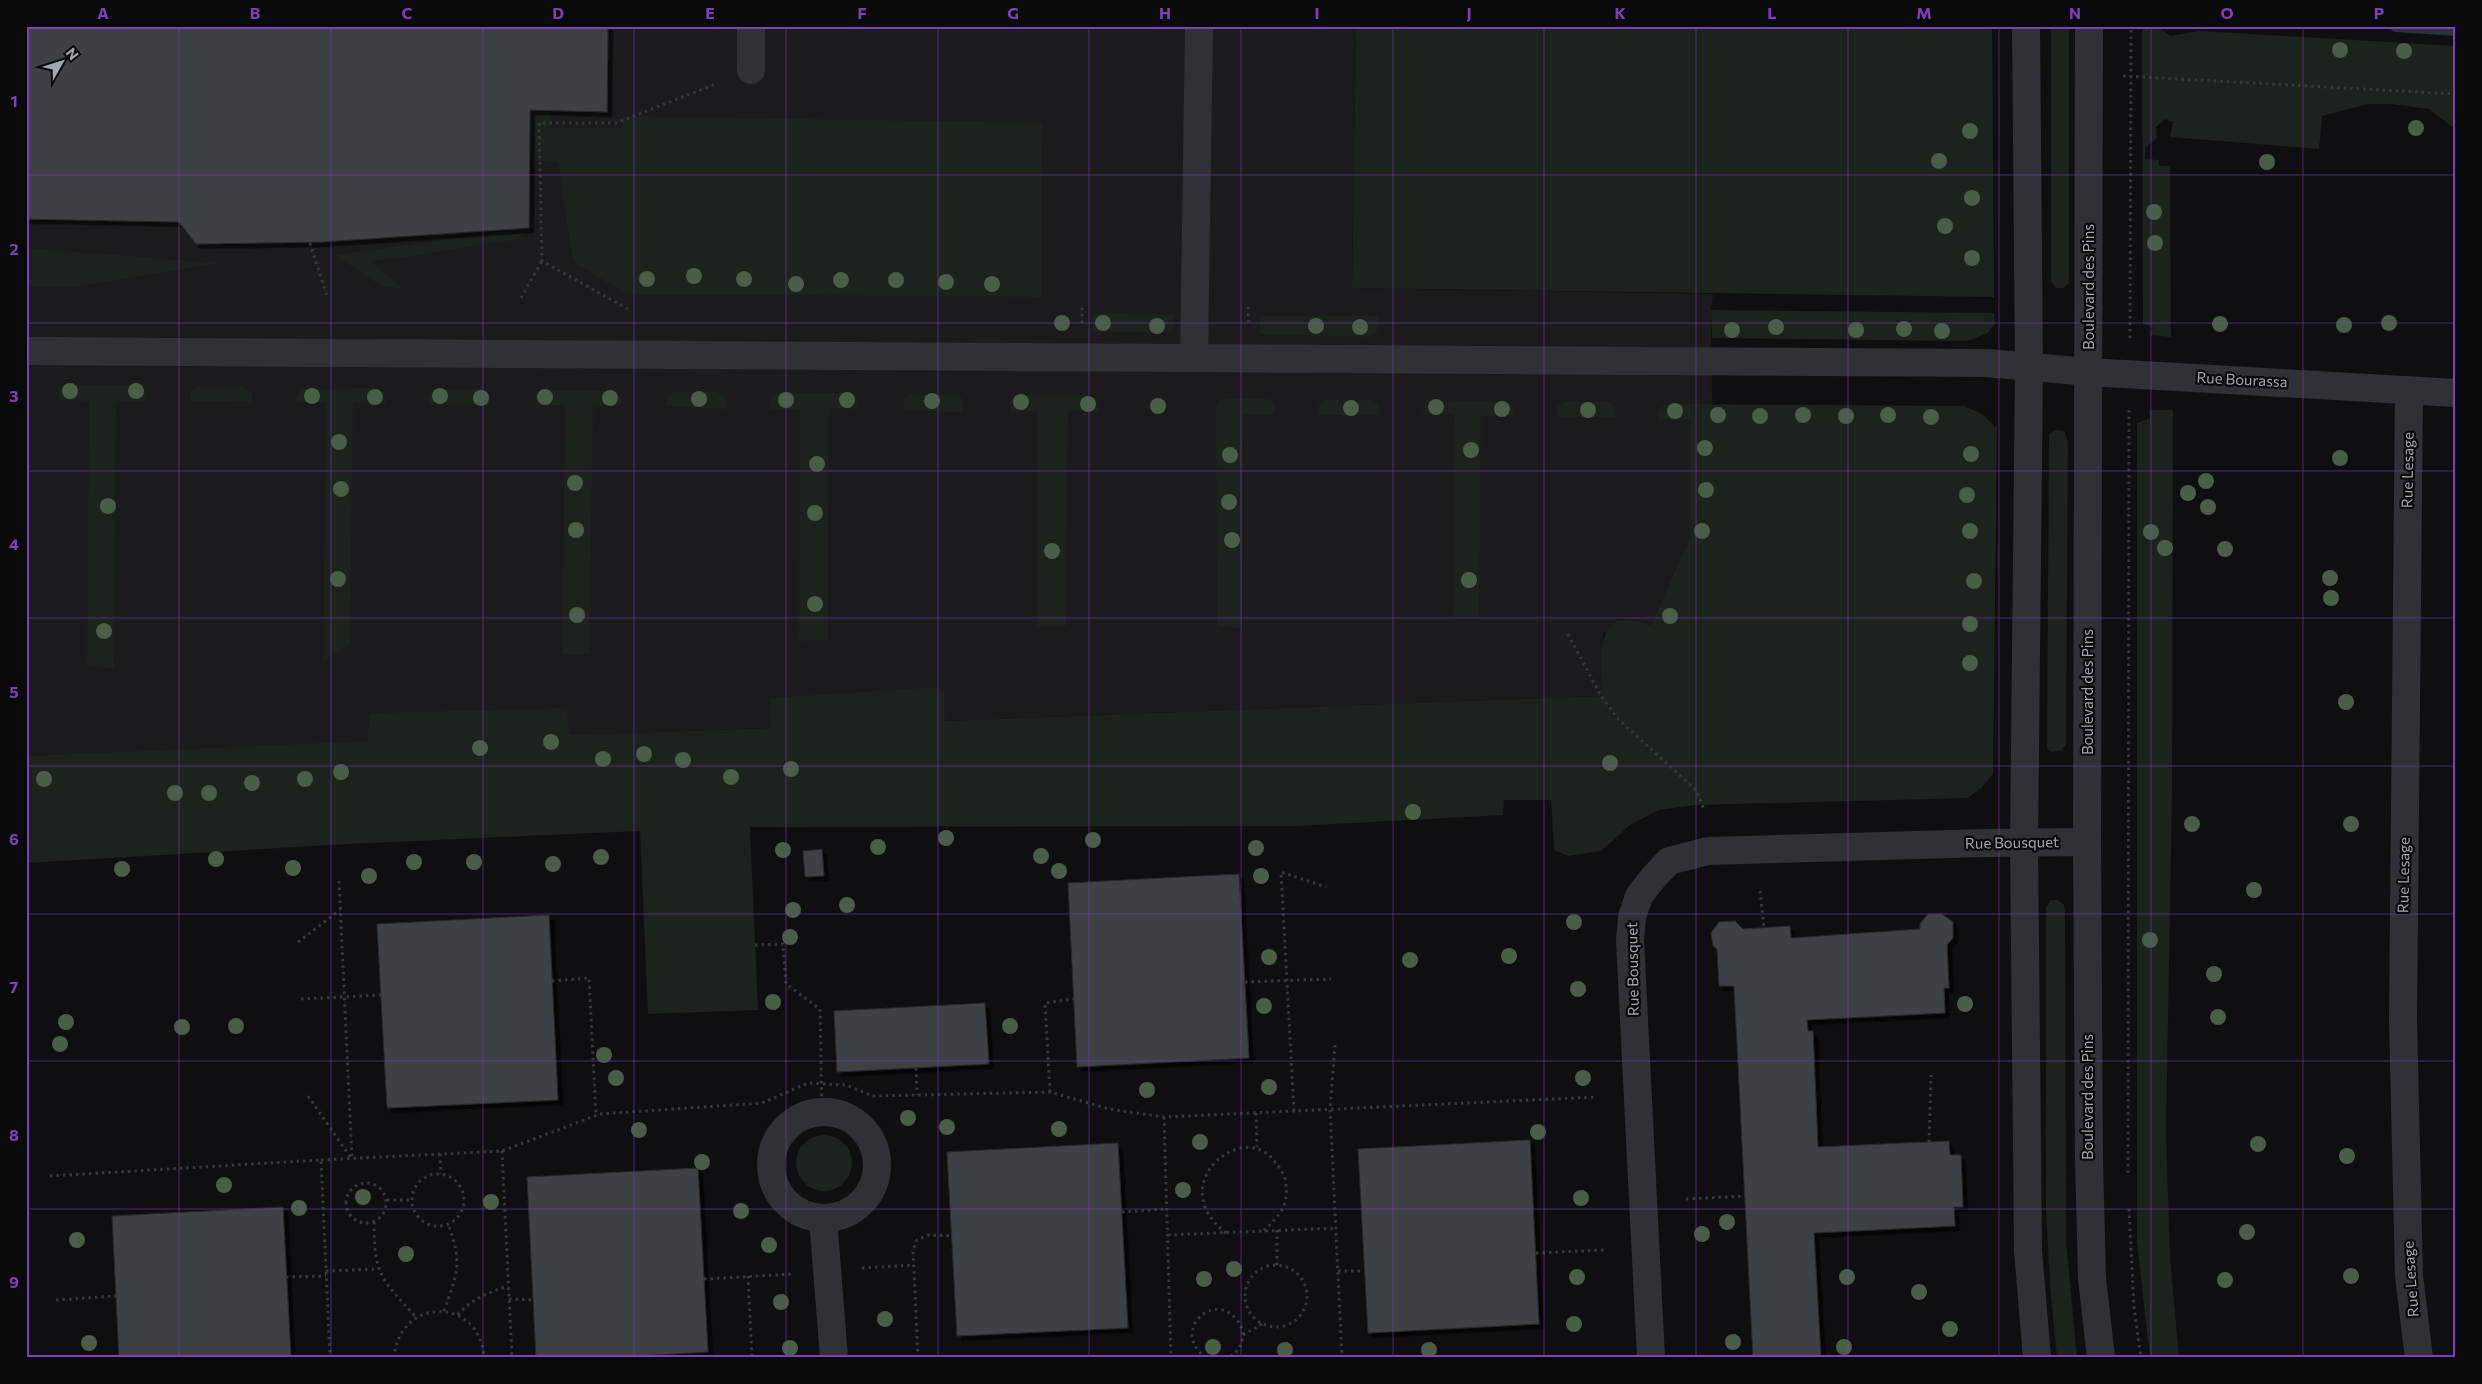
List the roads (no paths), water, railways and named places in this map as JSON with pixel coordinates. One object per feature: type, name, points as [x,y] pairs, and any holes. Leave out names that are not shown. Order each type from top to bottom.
[{"type":"street","points":[[751,70],[752,26]]},
{"type":"street","points":[[1194,358],[1199,26]]},
{"type":"street","points":[[2026,26],[2029,367],[2024,843],[2028,1241],[2037,1358]]},
{"type":"street","name":"Boulevard des Pins","points":[[2089,26],[2087,842],[2090,1227],[2092,1278],[2102,1358]]},
{"type":"street","name":"Rue Bourassa","points":[[26,351],[1978,363],[2089,372],[2456,393]]},
{"type":"street","name":"Rue Lesage","points":[[2409,391],[2403,1019],[2409,1276],[2419,1358]]},
{"type":"street","name":"Rue Bousquet","points":[[1651,1358],[1630,940],[1632,917],[1643,891],[1669,861],[1708,852],[2087,842]]},
{"type":"street","points":[[822,1113],[845,1116],[860,1126],[871,1141],[876,1158],[875,1176],[869,1194],[857,1207],[841,1216],[822,1218],[806,1215],[792,1207],[780,1195],[773,1180],[771,1163],[774,1146],[782,1132],[795,1120],[810,1114],[822,1113]]},
{"type":"street","points":[[822,1218],[834,1358]]},
{"type":"waterway","points":[[2396,26],[2456,30]]}]
